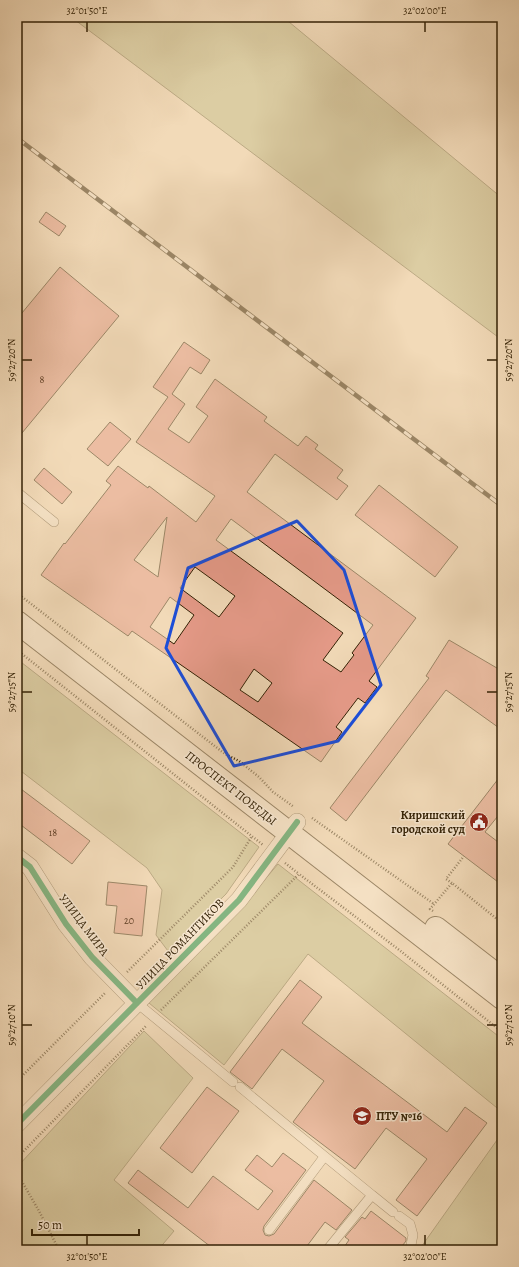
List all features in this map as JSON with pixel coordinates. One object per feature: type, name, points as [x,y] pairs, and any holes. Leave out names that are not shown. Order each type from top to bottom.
[{"type":"main road","name":"ПРОСПЕКТ ПОБЕДЫ","points":[[17,605],[299,820],[502,979]]},
{"type":"main road","name":"ПРОСПЕКТ ПОБЕДЫ","points":[[17,622],[299,820],[502,998]]},
{"type":"street","name":"УЛИЦА РОМАНТИКОВ","points":[[17,1124],[239,900],[299,820]]},
{"type":"street","name":"УЛИЦА МИРА","points":[[17,857],[30,867],[66,924],[92,957],[137,1003]]},
{"type":"lane","points":[[17,492],[54,522]]},
{"type":"lane","points":[[137,1003],[324,1157],[410,1224],[413,1235],[412,1250]]},
{"type":"lane","points":[[269,1230],[324,1157]]},
{"type":"lane","points":[[327,1250],[372,1195]]},
{"type":"path","points":[[17,593],[225,754],[239,761],[259,777],[299,820],[434,904],[452,883]]},
{"type":"path","points":[[17,650],[252,836],[233,867],[17,1081]]},
{"type":"path","points":[[464,856],[446,879],[502,923]]},
{"type":"path","points":[[17,1158],[154,1017],[299,874],[398,949],[502,1032]]},
{"type":"path","points":[[17,1173],[40,1211],[59,1250]]},
{"type":"highlighted area","points":[[297,521],[344,570],[381,685],[338,741],[234,766],[166,648],[188,568]]},
{"type":"shaded area","points":[[71,17],[283,17],[502,198],[502,340]]},
{"type":"shaded area","points":[[17,659],[259,847],[226,894],[168,951],[156,935],[162,890],[147,868],[17,768]]},
{"type":"shaded area","points":[[278,864],[502,1039],[502,1112],[308,954],[224,1065],[149,1003],[245,903]]},
{"type":"shaded area","points":[[144,1031],[193,1078],[114,1180],[174,1231],[158,1250],[17,1250],[17,1167]]},
{"type":"shaded area","points":[[502,1133],[502,1245],[499,1250],[419,1250]]},
{"type":"building","points":[[46,212],[66,226],[59,236],[39,222]]},
{"type":"building","points":[[60,267],[119,316],[17,439],[17,319]]},
{"type":"building","points":[[184,342],[210,360],[201,374],[190,367],[172,394],[185,404],[168,429],[189,443],[208,416],[196,407],[215,379],[267,417],[264,421],[298,446],[306,436],[318,445],[315,449],[343,470],[337,478],[348,486],[337,500],[275,454],[247,492],[416,618],[369,681],[377,687],[365,703],[358,698],[336,727],[342,732],[321,762],[132,631],[128,636],[41,575],[64,543],[65,544],[111,485],[106,481],[118,466],[148,488],[149,486],[196,522],[215,496],[136,442],[168,397],[153,387]],"holes":[[[167,517],[158,577],[134,560]],[[231,519],[373,625],[352,653],[354,655],[341,672],[323,660],[343,633],[216,540]],[[195,567],[235,596],[219,617],[180,588]],[[170,597],[194,615],[174,644],[150,627]],[[254,669],[272,683],[258,702],[240,690]]]},
{"type":"building","points":[[110,422],[131,439],[108,466],[87,449]]},
{"type":"building","points":[[44,468],[72,492],[62,504],[34,480]]},
{"type":"building","points":[[379,485],[458,547],[435,577],[355,515]]},
{"type":"building","points":[[449,640],[502,671],[502,730],[446,690],[346,821],[330,808],[429,678],[426,676]]},
{"type":"building","name":"Киришский городской суд","points":[[502,774],[502,811],[485,832],[502,845],[502,885],[448,844]]},
{"type":"building","points":[[17,786],[90,841],[72,864],[17,822]]},
{"type":"building","points":[[108,882],[147,886],[142,936],[114,933],[117,906],[106,905]]},
{"type":"building","name":"ПТУ №16","points":[[300,980],[322,997],[302,1023],[447,1132],[465,1107],[487,1123],[417,1216],[396,1200],[427,1159],[386,1128],[355,1169],[293,1122],[324,1081],[282,1049],[252,1089],[230,1072]]},
{"type":"building","points":[[207,1087],[239,1111],[192,1173],[160,1148]]},
{"type":"building","points":[[283,1153],[306,1170],[264,1226],[263,1230],[265,1235],[269,1236],[274,1234],[314,1180],[352,1210],[336,1230],[325,1222],[304,1250],[215,1250],[128,1183],[138,1170],[188,1208],[213,1176],[258,1210],[273,1191],[245,1170],[257,1155],[272,1167]]},
{"type":"building","points":[[371,1211],[406,1238],[406,1241],[399,1250],[342,1250],[349,1240],[345,1237],[362,1217],[365,1219]]},
{"type":"railway","points":[[17,138],[502,506]]},
{"type":"cycle path","points":[[17,1124],[239,900],[297,822]]},
{"type":"cycle path","points":[[17,857],[30,867],[66,924],[92,957],[137,1003]]},
{"type":"place","name":"Киришский городской суд","points":[[479,822]]},
{"type":"place","name":"ПТУ №16","points":[[362,1116]]}]
